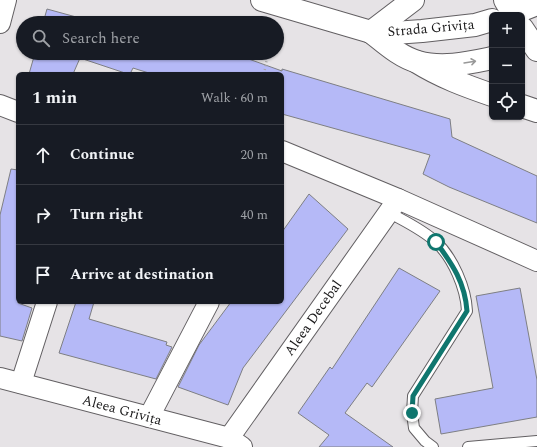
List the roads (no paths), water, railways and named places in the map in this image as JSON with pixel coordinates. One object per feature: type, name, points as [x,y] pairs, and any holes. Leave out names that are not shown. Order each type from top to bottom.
[{"type":"main road","name":"Strada Grivița","points":[[262,0],[371,32],[394,33],[422,31],[475,25],[489,21]]},
{"type":"main road","points":[[371,32],[413,0]]},
{"type":"main road","points":[[525,23],[537,4]]},
{"type":"main road","name":"Strada Grivița","points":[[371,32],[393,50],[417,62],[448,65],[489,58]]},
{"type":"main road","points":[[417,62],[437,74],[489,94]]},
{"type":"main road","points":[[525,107],[537,111]]},
{"type":"street","points":[[0,23],[6,0]]},
{"type":"street","points":[[0,105],[16,111]]},
{"type":"street","points":[[284,152],[393,206],[537,261]]},
{"type":"street","name":"Aleea Decebal","points":[[236,443],[393,206]]},
{"type":"street","points":[[21,383],[45,304]]},
{"type":"street","points":[[149,417],[207,304]]},
{"type":"street","name":"Aleea Grivița","points":[[0,378],[149,417],[197,439],[236,443]]},
{"type":"lane","points":[[393,206],[413,225],[436,242],[454,268],[466,295],[467,311],[413,396],[412,413],[414,428],[425,441],[433,447]]},
{"type":"lane","points":[[468,447],[537,441]]}]
